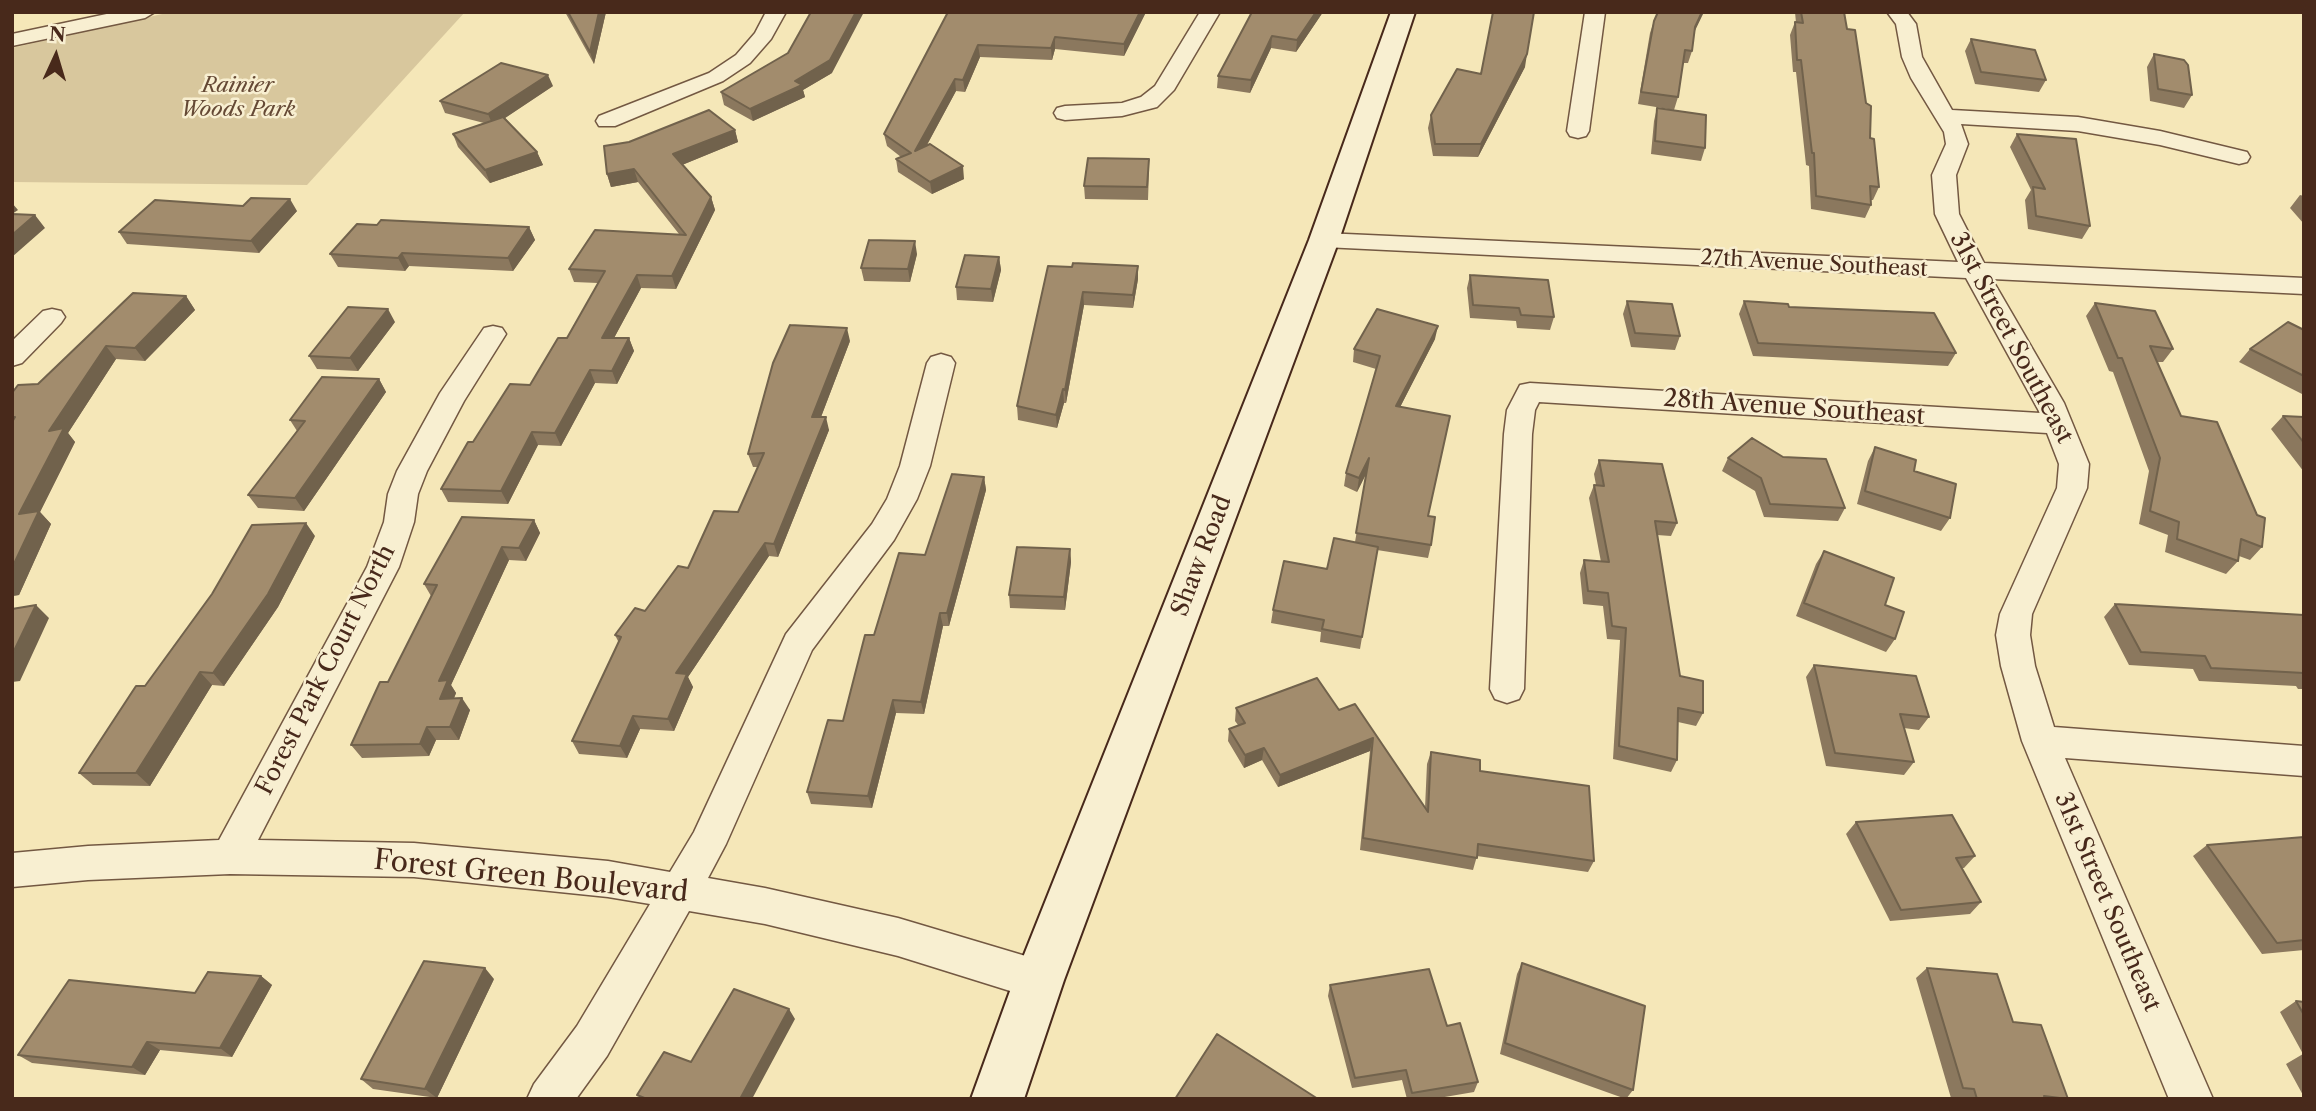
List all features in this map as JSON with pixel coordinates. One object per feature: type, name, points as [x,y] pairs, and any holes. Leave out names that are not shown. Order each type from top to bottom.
[{"type":"main road","name":"Shaw Road","points":[[997,1099],[1039,980],[1324,240],[1403,12]]},
{"type":"street","points":[[12,40],[145,12]]},
{"type":"street","points":[[607,121],[716,77],[743,60],[764,35],[776,12]]},
{"type":"street","points":[[1065,113],[1122,109],[1149,102],[1163,90],[1210,12]]},
{"type":"street","points":[[1578,131],[1595,12]]},
{"type":"street","name":"31st Street Southeast","points":[[1897,12],[1906,24],[1912,57],[1922,78],[1955,132],[1957,144],[1944,175],[1947,214],[1975,271],[2050,403],[2057,424],[2071,450],[2074,464],[2072,488],[2016,614],[2013,635],[2018,666],[2040,741],[2191,1099]]},
{"type":"street","points":[[1945,116],[2078,124],[2160,138],[2239,157]]},
{"type":"street","name":"27th Avenue Southeast","points":[[1324,240],[2304,286]]},
{"type":"street","points":[[12,356],[52,317]]},
{"type":"street","name":"Forest Park Court North","points":[[230,857],[383,567],[399,522],[403,494],[412,471],[450,400],[493,334]]},
{"type":"street","points":[[549,1099],[592,1041],[708,844],[798,643],[883,531],[902,499],[915,466],[941,363]]},
{"type":"street","name":"28th Avenue Southeast","points":[[1507,688],[1518,434],[1521,410],[1530,392],[2057,424]]},
{"type":"street","points":[[2040,741],[2304,761]]},
{"type":"street","name":"Forest Green Boulevard","points":[[12,870],[88,863],[230,857],[414,860],[608,879],[765,906],[898,937],[1039,980]]},
{"type":"green space","name":"Rainier Woods Park","points":[[171,12],[465,12],[307,185],[12,182],[12,48]]},
{"type":"building","points":[[568,12],[599,12],[590,52]]},
{"type":"building","points":[[811,12],[856,12],[830,60],[795,81],[802,85],[750,109],[721,92],[788,53]]},
{"type":"building","points":[[948,12],[1140,12],[1124,44],[1055,37],[1051,48],[978,45],[963,80],[955,79],[915,151],[930,144],[963,166],[930,182],[896,159],[911,153],[884,134]]},
{"type":"building","points":[[1252,12],[1316,12],[1297,40],[1272,36],[1251,80],[1218,76]]},
{"type":"building","points":[[1493,12],[1534,12],[1527,54],[1481,144],[1435,144],[1431,115],[1457,69],[1481,74]]},
{"type":"building","points":[[1658,12],[1702,12],[1695,27],[1692,51],[1685,50],[1678,97],[1641,92]]},
{"type":"building","points":[[1801,12],[1844,12],[1847,29],[1855,30],[1866,103],[1871,106],[1870,138],[1874,139],[1879,187],[1870,186],[1871,205],[1816,196],[1814,153],[1801,60],[1797,60],[1795,22],[1803,23]]},
{"type":"building","points":[[1971,39],[2035,50],[2046,80],[1981,72]]},
{"type":"building","points":[[2154,54],[2184,60],[2188,65],[2192,95],[2158,89]]},
{"type":"building","points":[[501,63],[548,75],[488,114],[440,101]]},
{"type":"building","points":[[1657,108],[1706,115],[1705,148],[1655,141]]},
{"type":"building","points":[[709,110],[735,130],[673,154],[711,197],[672,276],[637,275],[602,338],[629,338],[612,371],[590,370],[555,433],[532,432],[501,491],[441,489],[468,442],[473,442],[510,384],[530,385],[558,338],[567,338],[605,271],[569,269],[595,230],[686,235],[634,169],[607,174],[604,146],[629,142]]},
{"type":"building","points":[[503,117],[537,152],[485,170],[453,134]]},
{"type":"building","points":[[2017,134],[2076,139],[2090,226],[2036,216],[2033,187],[2045,189]]},
{"type":"building","points":[[1088,158],[1149,159],[1147,187],[1084,186]]},
{"type":"building","points":[[251,198],[290,199],[251,241],[119,232],[155,200],[243,206]]},
{"type":"building","points":[[12,214],[35,215],[12,235]]},
{"type":"building","points":[[381,220],[529,227],[508,258],[402,253],[398,258],[330,254],[357,224],[377,225]]},
{"type":"building","points":[[869,240],[915,241],[908,269],[861,268]]},
{"type":"building","points":[[965,255],[999,257],[991,289],[956,287]]},
{"type":"building","points":[[1073,263],[1138,266],[1133,295],[1083,292],[1065,390],[1063,389],[1056,415],[1017,406],[1048,266],[1072,267]]},
{"type":"building","points":[[1470,275],[1548,280],[1554,317],[1521,315],[1519,308],[1473,305]]},
{"type":"building","points":[[133,293],[186,296],[135,348],[106,346],[49,431],[64,428],[19,514],[39,511],[12,568],[12,422],[15,417],[12,417],[12,393],[18,385],[38,384]]},
{"type":"building","points":[[1627,301],[1672,304],[1680,336],[1635,333]]},
{"type":"building","points":[[1744,301],[1788,304],[1789,307],[1934,313],[1956,353],[1758,343]]},
{"type":"building","points":[[2095,303],[2155,311],[2173,349],[2150,346],[2181,416],[2217,422],[2257,515],[2265,518],[2262,547],[2241,539],[2238,561],[2177,539],[2179,522],[2150,511],[2160,458],[2122,358],[2118,358]]},
{"type":"building","points":[[348,307],[388,309],[350,358],[309,356]]},
{"type":"building","points":[[1377,309],[1438,326],[1396,406],[1450,416],[1428,516],[1435,517],[1431,545],[1356,533],[1369,458],[1359,478],[1346,473],[1380,356],[1354,349]]},
{"type":"building","points":[[2288,322],[2304,330],[2304,376],[2250,349]]},
{"type":"building","points":[[790,325],[847,328],[812,417],[826,417],[774,544],[765,543],[676,673],[687,674],[668,719],[633,716],[620,746],[572,741],[621,637],[615,635],[635,608],[645,611],[678,566],[688,568],[714,511],[738,512],[764,453],[748,454],[773,363]]},
{"type":"building","points":[[322,377],[379,379],[295,498],[248,495],[305,421],[290,420]]},
{"type":"building","points":[[2283,416],[2304,417],[2304,443]]},
{"type":"building","points":[[1752,438],[1783,457],[1826,459],[1845,508],[1770,504],[1761,478],[1728,458]]},
{"type":"building","points":[[1875,447],[1916,460],[1914,471],[1956,484],[1950,518],[1865,491]]},
{"type":"building","points":[[1599,460],[1662,464],[1677,523],[1655,521],[1680,676],[1703,681],[1703,713],[1678,708],[1677,760],[1619,746],[1626,628],[1612,626],[1608,593],[1588,591],[1584,560],[1609,562],[1594,485],[1604,486]]},
{"type":"building","points":[[952,474],[984,477],[947,613],[940,613],[921,702],[893,700],[868,796],[807,792],[828,720],[843,721],[865,635],[874,635],[899,553],[925,555]]},
{"type":"building","points":[[462,517],[534,520],[519,548],[502,547],[439,681],[448,680],[440,699],[462,698],[450,727],[427,727],[420,744],[351,745],[380,682],[388,682],[437,585],[424,584]]},
{"type":"building","points":[[306,523],[268,594],[213,673],[200,672],[136,773],[79,773],[136,686],[145,686],[212,594],[252,525]]},
{"type":"building","points":[[1334,538],[1378,547],[1362,637],[1322,629],[1324,620],[1273,610],[1284,561],[1327,569]]},
{"type":"building","points":[[1017,547],[1070,549],[1064,597],[1009,595]]},
{"type":"building","points":[[1824,551],[1894,578],[1885,605],[1904,612],[1895,639],[1804,603]]},
{"type":"building","points":[[2115,604],[2304,615],[2304,673],[2211,668],[2205,656],[2141,652]]},
{"type":"building","points":[[36,605],[12,655],[12,609]]},
{"type":"building","points":[[1814,665],[1916,676],[1929,717],[1900,714],[1914,762],[1835,753]]},
{"type":"building","points":[[1317,678],[1339,710],[1355,704],[1428,812],[1431,752],[1480,760],[1480,771],[1589,786],[1594,861],[1478,844],[1477,858],[1363,838],[1373,738],[1280,775],[1264,748],[1245,755],[1229,729],[1245,723],[1236,708]]},
{"type":"building","points":[[1952,815],[1975,856],[1956,858],[1981,902],[1901,910],[1856,822]]},
{"type":"building","points":[[2304,837],[2304,940],[2277,943],[2207,845]]},
{"type":"building","points":[[424,961],[485,968],[425,1089],[361,1079]]},
{"type":"building","points":[[1522,963],[1645,1006],[1633,1090],[1505,1043]]},
{"type":"building","points":[[1927,968],[1997,974],[2013,1022],[2041,1025],[2068,1099],[2044,1096],[2045,1099],[1977,1099],[1974,1089],[1963,1088]]},
{"type":"building","points":[[1429,969],[1447,1026],[1460,1023],[1478,1082],[1412,1093],[1406,1070],[1355,1078],[1330,985]]},
{"type":"building","points":[[208,972],[261,976],[220,1048],[147,1042],[132,1067],[18,1055],[69,980],[195,993]]},
{"type":"building","points":[[734,989],[789,1009],[740,1099],[647,1099],[637,1095],[664,1052],[691,1062]]},
{"type":"building","points":[[2296,1001],[2304,1002],[2304,1015]]},
{"type":"building","points":[[1217,1034],[1318,1099],[1175,1099]]}]
